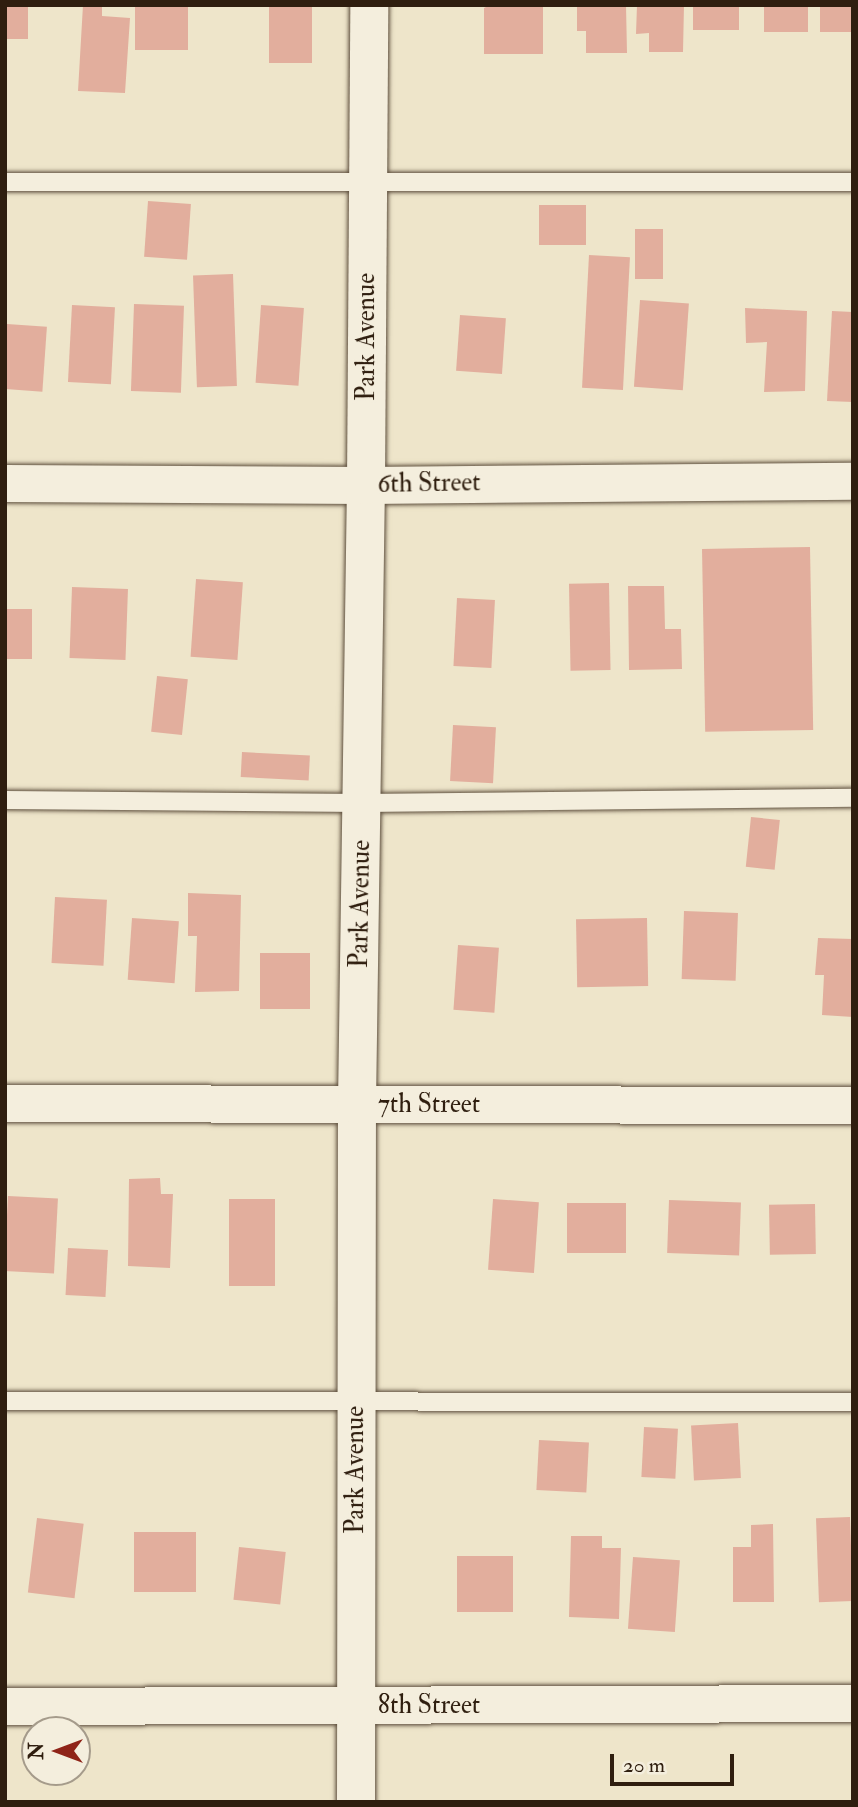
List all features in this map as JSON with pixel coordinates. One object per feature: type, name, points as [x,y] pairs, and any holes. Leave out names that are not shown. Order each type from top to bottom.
[{"type":"street","name":"Park Avenue","points":[[356,1802],[357,1104],[366,485],[369,5]]},
{"type":"street","name":"6th Street","points":[[5,483],[366,485],[853,481]]},
{"type":"street","name":"7th Street","points":[[5,1103],[853,1105]]},
{"type":"street","name":"8th Street","points":[[5,1706],[853,1703]]},
{"type":"lane","points":[[5,182],[853,182]]},
{"type":"lane","points":[[5,800],[362,803],[853,798]]},
{"type":"lane","points":[[5,1401],[853,1402]]},
{"type":"building","points":[[5,5],[28,5],[28,39],[5,39]]},
{"type":"building","points":[[83,5],[102,5],[102,16],[130,18],[125,93],[78,91]]},
{"type":"building","points":[[135,5],[188,5],[188,50],[135,50]]},
{"type":"building","points":[[269,5],[312,5],[312,63],[269,63]]},
{"type":"building","points":[[490,5],[543,7],[543,54],[484,54],[484,8]]},
{"type":"building","points":[[577,5],[626,5],[627,53],[586,53],[586,31],[577,31]]},
{"type":"building","points":[[637,5],[684,5],[683,52],[649,52],[649,33],[636,34]]},
{"type":"building","points":[[693,5],[739,5],[739,30],[693,30]]},
{"type":"building","points":[[764,5],[808,5],[808,32],[764,32]]},
{"type":"building","points":[[820,5],[853,5],[853,32],[820,32]]},
{"type":"building","points":[[148,201],[191,204],[187,260],[144,257]]},
{"type":"building","points":[[539,205],[586,205],[586,245],[539,245]]},
{"type":"building","points":[[635,229],[663,229],[663,279],[635,279]]},
{"type":"building","points":[[589,255],[630,257],[623,390],[582,388]]},
{"type":"building","points":[[233,274],[237,386],[197,387],[193,275]]},
{"type":"building","points":[[640,300],[689,303],[683,390],[634,387]]},
{"type":"building","points":[[134,304],[184,306],[181,393],[131,391]]},
{"type":"building","points":[[72,305],[115,307],[111,384],[68,382]]},
{"type":"building","points":[[261,305],[304,308],[298,386],[256,383]]},
{"type":"building","points":[[745,308],[807,311],[805,391],[764,392],[767,342],[746,343]]},
{"type":"building","points":[[832,311],[853,312],[853,402],[827,401]]},
{"type":"building","points":[[460,315],[506,318],[502,374],[456,371]]},
{"type":"building","points":[[7,324],[47,327],[42,392],[5,389]]},
{"type":"building","points":[[810,547],[813,730],[705,732],[702,549]]},
{"type":"building","points":[[196,579],[243,582],[237,660],[191,657]]},
{"type":"building","points":[[609,583],[611,670],[571,671],[569,584]]},
{"type":"building","points":[[628,586],[664,586],[665,629],[681,629],[682,669],[629,670]]},
{"type":"building","points":[[72,587],[128,589],[125,660],[70,658]]},
{"type":"building","points":[[457,598],[495,600],[491,668],[453,666]]},
{"type":"building","points":[[5,609],[32,609],[32,659],[5,659]]},
{"type":"building","points":[[157,676],[188,679],[182,735],[151,732]]},
{"type":"building","points":[[453,725],[496,727],[493,783],[450,781]]},
{"type":"building","points":[[242,752],[310,756],[309,781],[241,777]]},
{"type":"building","points":[[751,817],[780,820],[775,870],[746,867]]},
{"type":"building","points":[[188,893],[241,895],[239,991],[195,992],[197,936],[188,936]]},
{"type":"building","points":[[55,897],[107,900],[103,966],[52,963]]},
{"type":"building","points":[[684,911],[738,913],[736,981],[682,979]]},
{"type":"building","points":[[132,918],[179,921],[175,983],[128,980]]},
{"type":"building","points":[[647,918],[648,986],[577,987],[576,919]]},
{"type":"building","points":[[818,938],[853,939],[853,1017],[822,1015],[824,975],[815,975]]},
{"type":"building","points":[[458,945],[499,948],[494,1013],[453,1010]]},
{"type":"building","points":[[260,953],[310,953],[310,1009],[260,1009]]},
{"type":"building","points":[[160,1178],[161,1194],[173,1194],[170,1268],[128,1266],[129,1179]]},
{"type":"building","points":[[8,1196],[58,1199],[54,1274],[5,1271]]},
{"type":"building","points":[[229,1199],[275,1199],[275,1286],[229,1286]]},
{"type":"building","points":[[493,1199],[539,1202],[534,1273],[488,1270]]},
{"type":"building","points":[[669,1200],[741,1203],[739,1255],[667,1253]]},
{"type":"building","points":[[567,1203],[626,1203],[626,1253],[567,1253]]},
{"type":"building","points":[[815,1204],[816,1254],[770,1255],[769,1205]]},
{"type":"building","points":[[68,1248],[108,1250],[105,1297],[66,1295]]},
{"type":"building","points":[[738,1423],[741,1478],[694,1480],[691,1425]]},
{"type":"building","points":[[644,1427],[678,1429],[675,1479],[641,1477]]},
{"type":"building","points":[[539,1440],[589,1443],[586,1493],[536,1490]]},
{"type":"building","points":[[850,1517],[853,1601],[819,1602],[816,1518]]},
{"type":"building","points":[[37,1518],[84,1524],[75,1598],[28,1592]]},
{"type":"building","points":[[773,1524],[774,1602],[733,1602],[733,1547],[751,1547],[751,1525]]},
{"type":"building","points":[[134,1532],[196,1532],[196,1592],[134,1592]]},
{"type":"building","points":[[571,1536],[602,1536],[602,1548],[621,1548],[619,1619],[569,1617]]},
{"type":"building","points":[[239,1547],[286,1552],[280,1605],[233,1600]]},
{"type":"building","points":[[457,1556],[513,1556],[513,1612],[457,1612]]},
{"type":"building","points":[[633,1557],[680,1560],[675,1632],[628,1629]]}]
